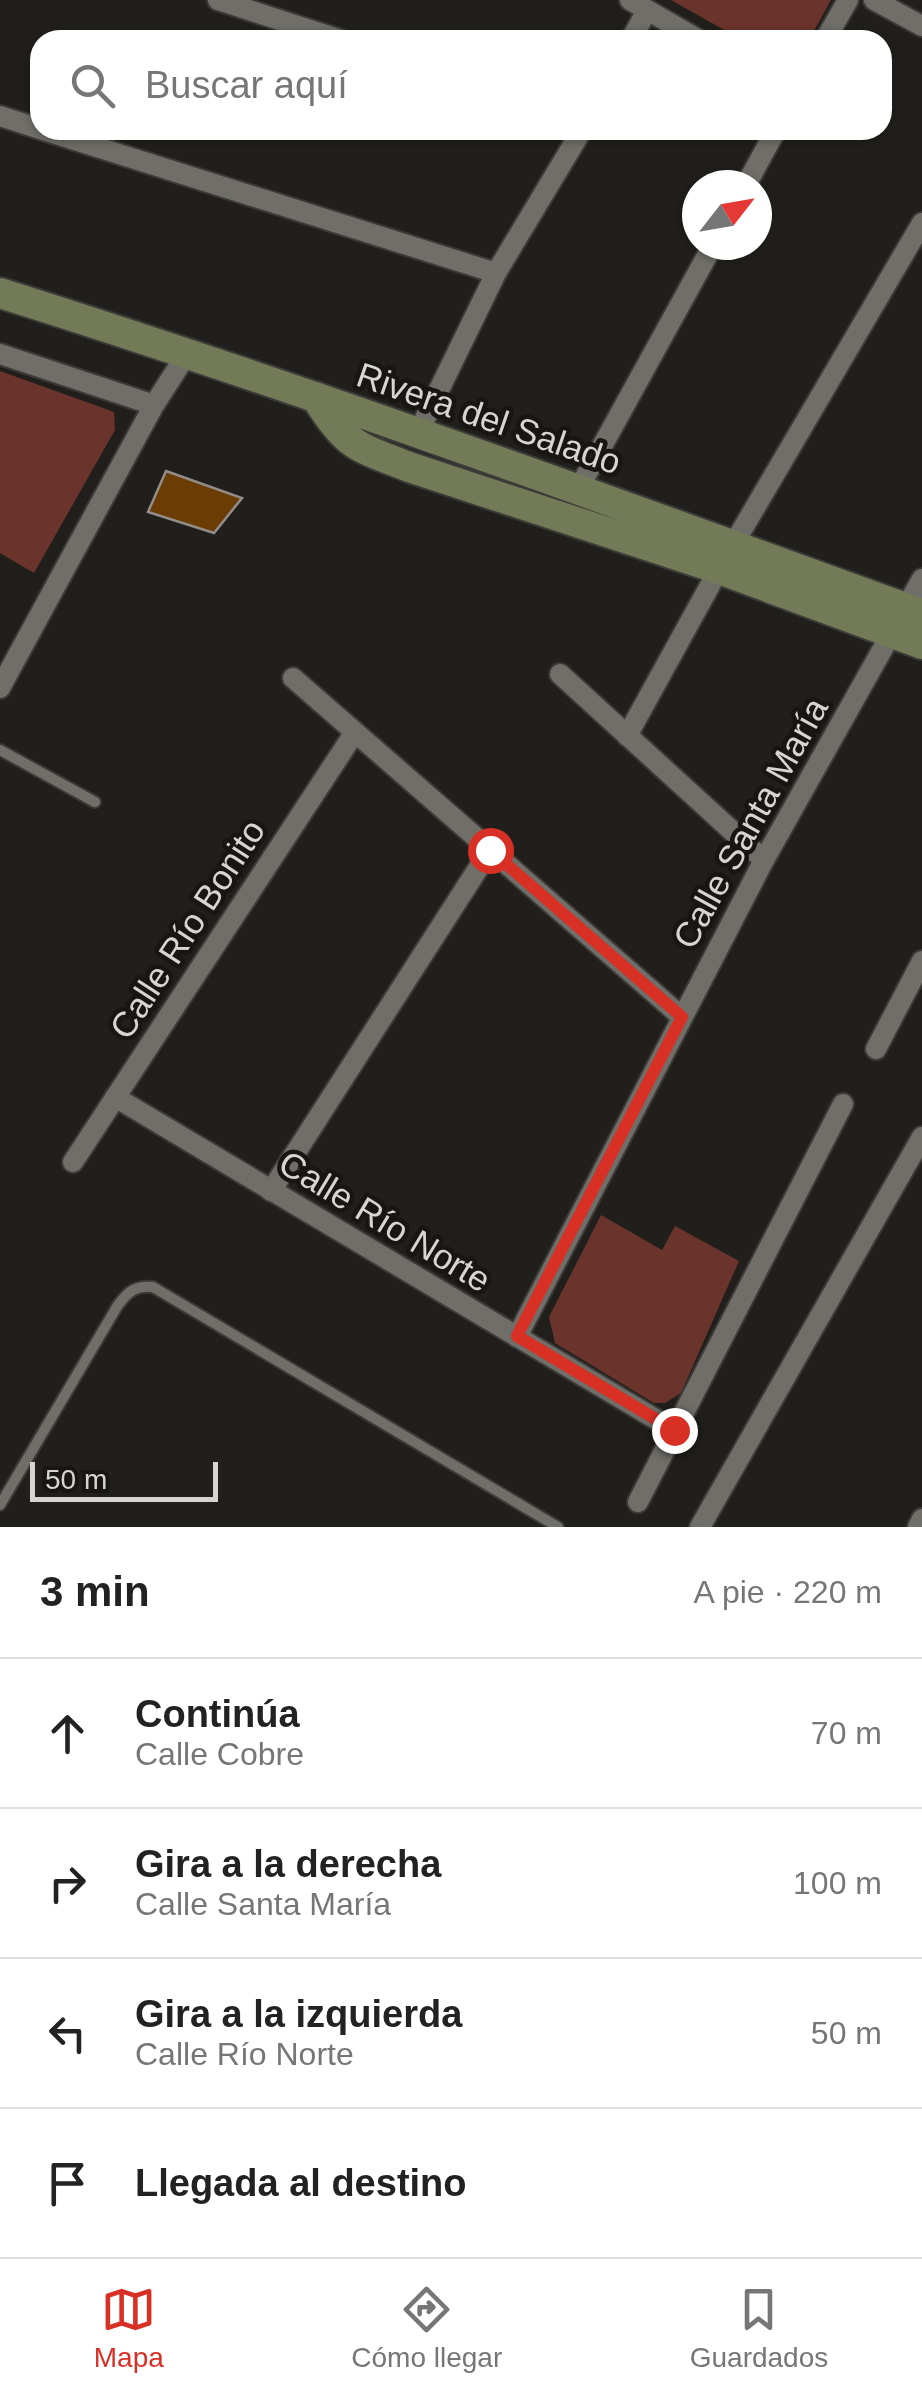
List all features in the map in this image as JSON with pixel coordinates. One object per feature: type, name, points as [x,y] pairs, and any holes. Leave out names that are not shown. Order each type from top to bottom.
[{"type":"street","points":[[218,0],[310,30]]},
{"type":"street","points":[[832,30],[848,0]]},
{"type":"street","points":[[874,0],[922,26]]},
{"type":"street","points":[[633,30],[639,5],[682,30]]},
{"type":"street","points":[[0,116],[30,126]]},
{"type":"street","points":[[74,140],[496,273]]},
{"type":"street","points":[[418,434],[496,273],[576,140]]},
{"type":"street","points":[[754,170],[771,140]]},
{"type":"street","points":[[627,736],[726,557],[922,222]]},
{"type":"street","points":[[579,488],[705,260]]},
{"type":"street","points":[[0,294],[188,352],[316,398]]},
{"type":"street","points":[[0,688],[6,662],[188,352]]},
{"type":"street","points":[[0,354],[154,405]]},
{"type":"street","name":"Rivera del Salado","points":[[316,398],[340,434],[362,448],[409,467],[726,557],[906,618],[922,644]]},
{"type":"street","name":"Rivera del Salado","points":[[316,398],[579,488],[726,557]]},
{"type":"street","name":"Calle Santa María","points":[[517,1336],[764,860],[906,618],[922,579]]},
{"type":"street","points":[[560,674],[764,860]]},
{"type":"street","points":[[293,678],[682,1017]]},
{"type":"street","name":"Calle Río Bonito","points":[[73,1162],[355,732]]},
{"type":"street","points":[[272,1191],[490,850]]},
{"type":"street","points":[[876,1049],[922,961]]},
{"type":"street","name":"Calle Río Norte","points":[[115,1098],[674,1430]]},
{"type":"street","points":[[638,1502],[843,1104]]},
{"type":"street","points":[[700,1527],[922,1137]]},
{"type":"street","points":[[918,1527],[922,1519]]},
{"type":"lane","points":[[0,750],[94,802]]},
{"type":"lane","points":[[0,1505],[118,1305],[135,1288],[145,1286],[169,1296],[558,1527]]},
{"type":"shaded area","points":[[671,0],[831,0],[814,30],[724,30]]},
{"type":"shaded area","points":[[0,371],[114,412],[115,430],[34,573],[0,553]]},
{"type":"shaded area","points":[[601,1215],[662,1250],[675,1226],[739,1261],[681,1393],[665,1403],[654,1403],[555,1343],[549,1317]]},
{"type":"building","points":[[166,471],[242,498],[214,533],[148,512]]},
{"type":"route","points":[[490,850],[682,1017],[517,1336],[674,1430]]}]
